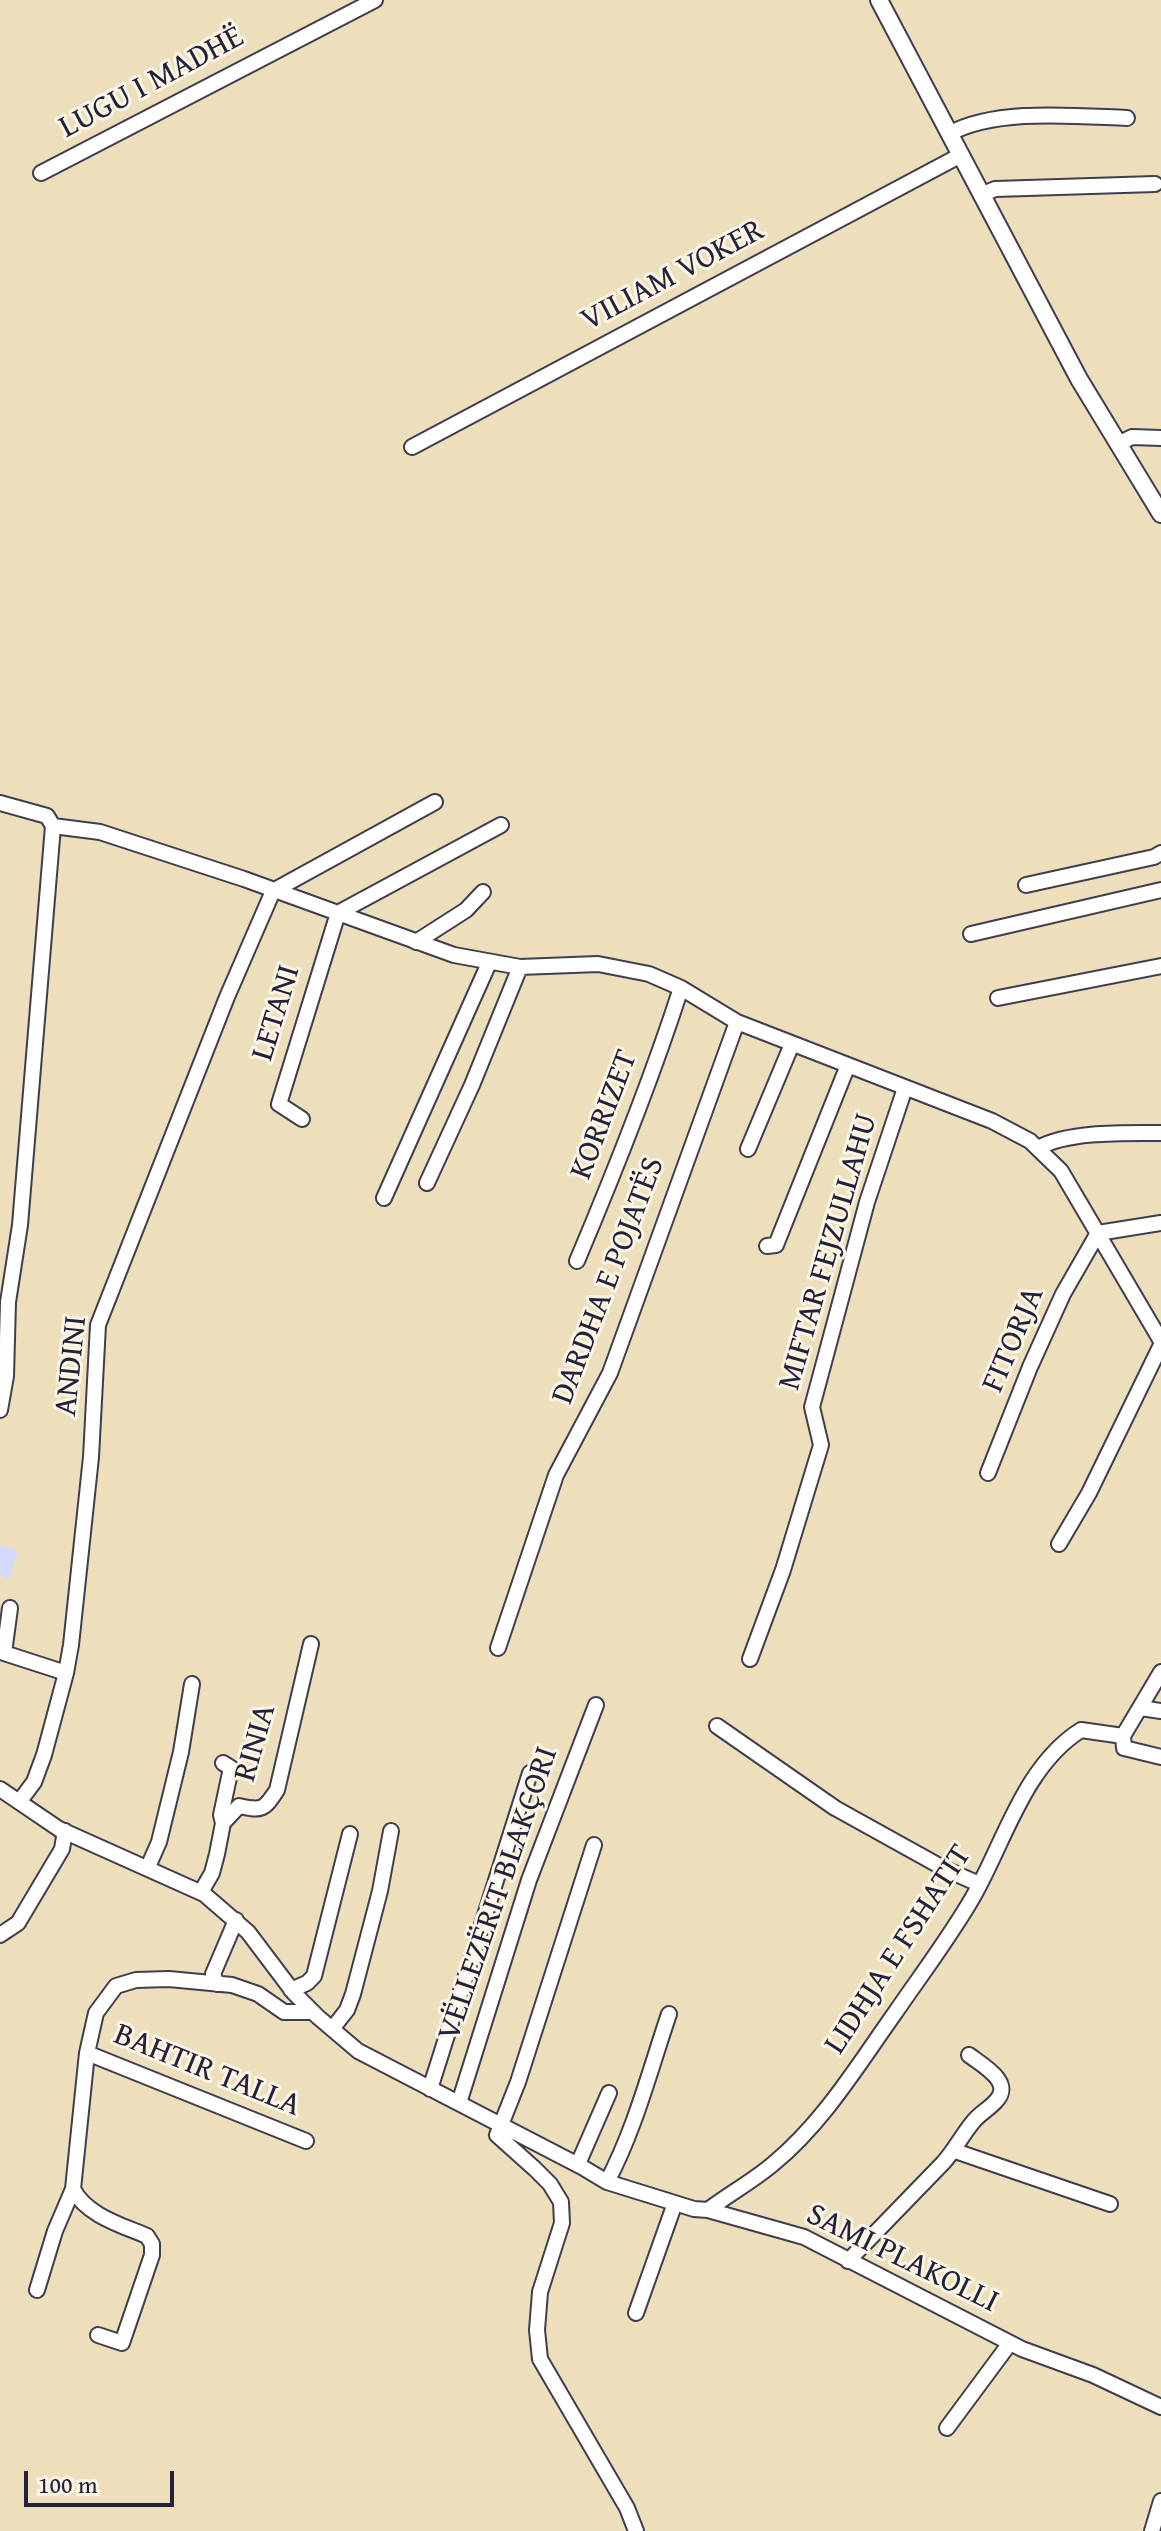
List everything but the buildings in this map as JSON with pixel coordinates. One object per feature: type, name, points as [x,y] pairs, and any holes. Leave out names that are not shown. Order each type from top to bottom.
[{"type":"main road","points":[[879,0],[1079,379],[1161,514]]},
{"type":"street","name":"LUGU I MADHË","points":[[41,173],[375,0]]},
{"type":"street","points":[[949,134],[975,122],[1083,116],[1127,118]]},
{"type":"street","name":"VILIAM VOKER","points":[[412,447],[961,155]]},
{"type":"street","points":[[981,195],[995,189],[1155,184]]},
{"type":"street","points":[[1118,444],[1132,437],[1161,438]]},
{"type":"street","points":[[273,891],[435,802]]},
{"type":"street","points":[[0,803],[47,816],[53,826],[20,1225],[8,1302],[6,1376],[0,1410]]},
{"type":"street","points":[[338,913],[501,825]]},
{"type":"street","points":[[53,826],[100,832],[454,955],[520,967],[598,964],[649,974],[681,988],[737,1022],[953,1104],[992,1121],[1038,1148],[1061,1171],[1161,1343],[1089,1493],[1059,1544]]},
{"type":"street","points":[[1026,885],[1161,853]]},
{"type":"street","points":[[971,934],[1161,890]]},
{"type":"street","name":"ANDINI","points":[[19,1802],[34,1782],[44,1755],[66,1673],[85,1529],[98,1325],[227,997],[273,891]]},
{"type":"street","points":[[416,942],[466,910],[483,892]]},
{"type":"street","name":"LETANI","points":[[302,1119],[279,1104],[338,913]]},
{"type":"street","points":[[384,1198],[489,963]]},
{"type":"street","points":[[998,998],[1161,966]]},
{"type":"street","points":[[427,1183],[472,1085],[520,967]]},
{"type":"street","name":"KORRIZET","points":[[577,1261],[637,1115],[681,988]]},
{"type":"street","name":"DARDHA E POJATËS","points":[[498,1648],[556,1475],[610,1373],[737,1022]]},
{"type":"street","points":[[748,1149],[792,1044]]},
{"type":"street","points":[[767,1246],[776,1245],[848,1065]]},
{"type":"street","name":"MIFTAR FEJZULLAHU","points":[[750,1659],[783,1570],[821,1445],[812,1407],[867,1202],[905,1088]]},
{"type":"street","points":[[1038,1148],[1049,1142],[1108,1134],[1161,1133]]},
{"type":"street","points":[[1098,1233],[1161,1223]]},
{"type":"street","name":"FITORJA","points":[[988,1473],[1063,1294],[1098,1233]]},
{"type":"street","points":[[10,1608],[4,1653],[66,1673]]},
{"type":"street","name":"RINIA","points":[[223,1823],[239,1806],[258,1810],[266,1806],[277,1790],[311,1644]]},
{"type":"street","points":[[1123,1736],[1161,1672]]},
{"type":"street","points":[[148,1867],[159,1842],[181,1752],[192,1684]]},
{"type":"street","name":"VËLLEZËRIT BLAKÇORI","points":[[459,2103],[529,1880],[596,1705]]},
{"type":"street","points":[[1141,1708],[1161,1711]]},
{"type":"street","points":[[717,1726],[835,1808],[945,1869],[979,1884]]},
{"type":"street","name":"LIDHJA E FSHATIT","points":[[708,2210],[774,2163],[850,2079],[973,1898],[1019,1799],[1055,1752],[1081,1730],[1123,1736],[1124,1748],[1161,1757]]},
{"type":"street","name":"RINIA","points":[[201,1892],[212,1873],[223,1823],[221,1815],[231,1768],[223,1763]]},
{"type":"street","points":[[430,2089],[530,1773]]},
{"type":"street","name":"SAMI PLAKOLLI","points":[[0,1789],[65,1831],[201,1892],[236,1920],[291,1990],[358,2051],[578,2164],[607,2182],[804,2237],[1010,2343],[1105,2380],[1161,2407]]},
{"type":"street","points":[[0,1935],[18,1923],[62,1849],[65,1831]]},
{"type":"street","points":[[332,2029],[347,2010],[355,1986],[380,1891],[391,1831]]},
{"type":"street","points":[[291,1990],[314,1976],[350,1834]]},
{"type":"street","points":[[594,1845],[518,2082],[497,2135],[550,2184],[561,2202],[562,2223],[540,2292],[537,2330],[540,2359],[627,2508],[636,2531]]},
{"type":"street","points":[[217,1984],[213,1974],[236,1920]]},
{"type":"street","points":[[37,2290],[55,2231],[73,2189],[87,2053],[96,2013],[116,1986],[136,1980],[169,1979],[217,1984],[247,1989],[284,2012],[313,2012]]},
{"type":"street","points":[[607,2182],[637,2113],[669,2014]]},
{"type":"street","name":"BAHTIR TALLA","points":[[87,2053],[306,2141]]},
{"type":"street","points":[[848,2261],[955,2151],[972,2123],[999,2099],[1001,2090],[997,2076],[969,2055]]},
{"type":"street","points":[[578,2164],[609,2093]]},
{"type":"street","points":[[955,2151],[1110,2204]]},
{"type":"street","points":[[73,2189],[78,2200],[89,2209],[147,2236],[152,2244],[152,2255],[122,2343],[98,2335]]},
{"type":"street","points":[[636,2313],[675,2203]]},
{"type":"street","name":"SAMI PLAKOLLI","points":[[947,2428],[1010,2343]]},
{"type":"street","points":[[1152,2531],[1161,2501]]},
{"type":"shaded area","points":[[0,1545],[18,1551],[9,1579],[0,1576]]}]
